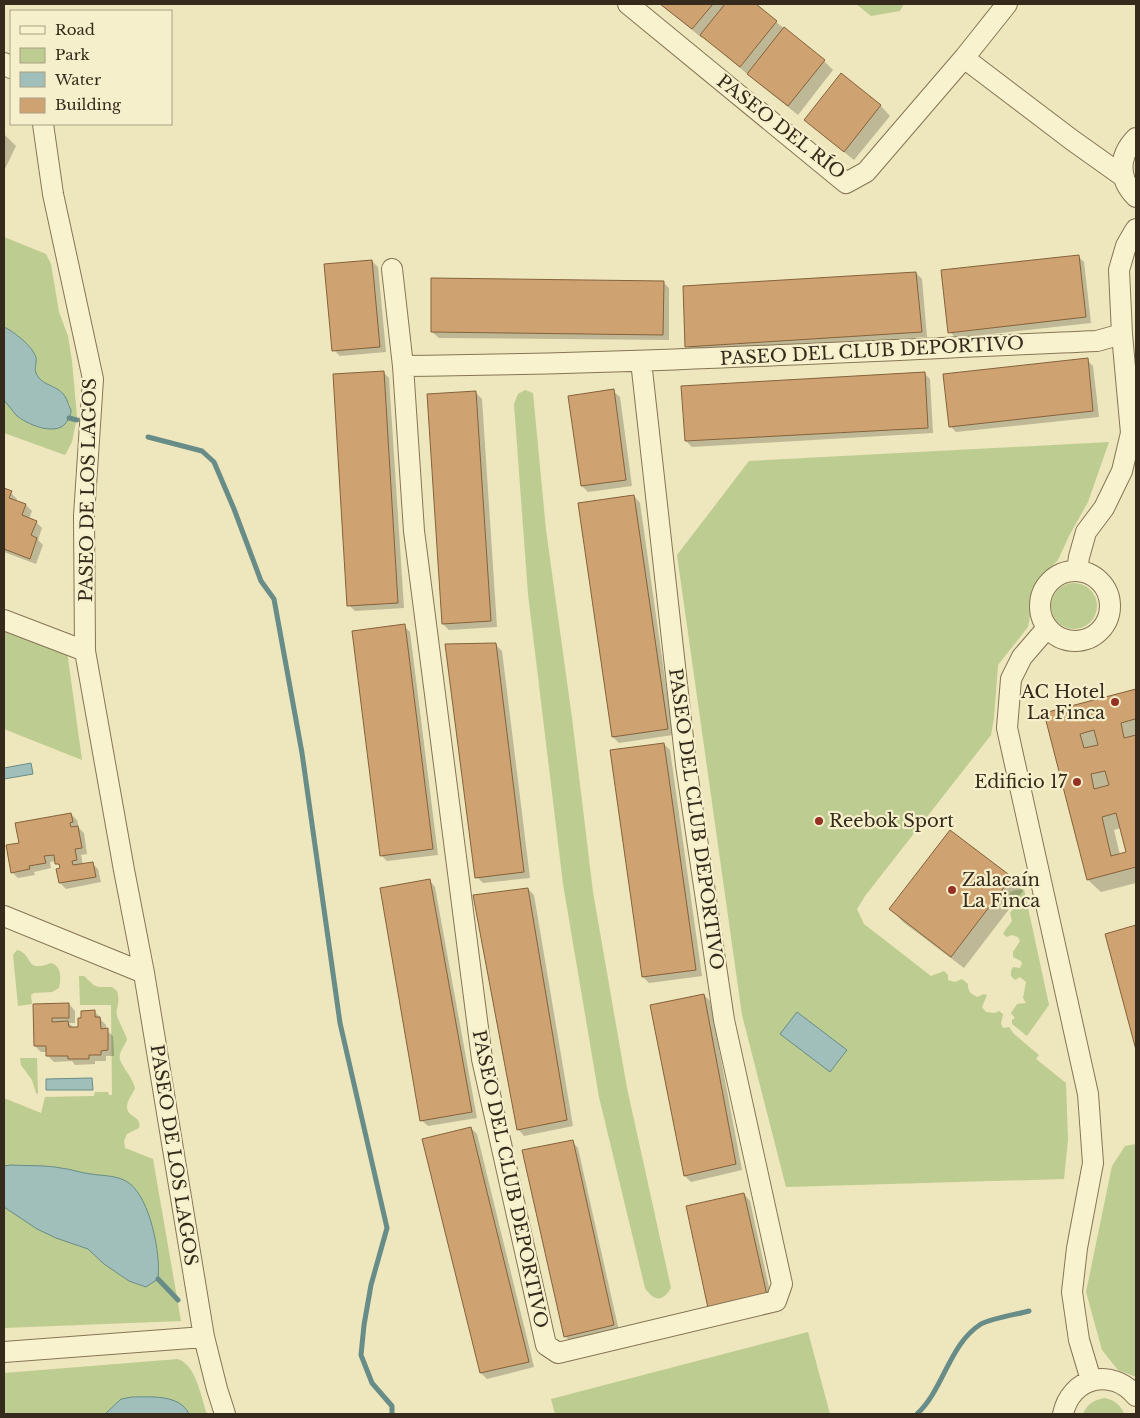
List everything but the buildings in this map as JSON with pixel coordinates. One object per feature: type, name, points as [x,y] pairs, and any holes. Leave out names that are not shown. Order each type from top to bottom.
[{"type":"street","name":"PASEO DEL RÍO","points":[[628,4],[846,183],[866,172],[964,58],[1007,4]]},
{"type":"street","points":[[964,58],[1072,140],[1130,188]]},
{"type":"street","name":"PASEO DE LOS LAGOS","points":[[43,125],[54,194],[92,379],[84,516],[85,651],[144,973],[204,1337],[225,1414]]},
{"type":"street","points":[[1072,140],[1102,150],[1134,142]]},
{"type":"street","points":[[1077,571],[1086,532],[1104,508],[1122,471],[1132,433],[1122,334],[1119,270],[1126,246],[1135,230],[1130,188],[1122,169],[1123,160],[1134,142]]},
{"type":"street","name":"PASEO DEL CLUB DEPORTIVO","points":[[392,269],[403,366],[414,531],[482,1059],[546,1345],[558,1353],[776,1301],[782,1284],[724,1020],[686,764],[642,361]]},
{"type":"street","name":"PASEO DEL CLUB DEPORTIVO","points":[[403,366],[642,361],[1103,340],[1122,334]]},
{"type":"street","points":[[1077,571],[1088,573],[1097,579],[1109,596],[1110,605],[1106,622],[1099,631],[1090,638],[1078,641],[1056,636],[1047,628],[1041,618],[1039,606],[1046,584],[1055,576],[1065,572],[1077,571]]},
{"type":"street","points":[[4,620],[85,651]]},
{"type":"street","points":[[1047,628],[1022,658],[1011,679],[1007,728],[1088,1094],[1093,1162],[1077,1248],[1072,1292],[1079,1340],[1091,1380]]},
{"type":"street","points":[[4,916],[144,973]]},
{"type":"street","points":[[4,1352],[204,1337]]},
{"type":"street","points":[[1063,1414],[1071,1394],[1091,1380],[1104,1378],[1115,1380],[1127,1386],[1136,1396]]},
{"type":"green space","points":[[856,4],[904,4],[900,11],[871,16]]},
{"type":"green space","points":[[4,237],[46,254],[51,264],[59,312],[68,336],[77,417],[72,442],[65,455],[4,433]]},
{"type":"green space","points":[[525,390],[533,393],[546,530],[572,718],[593,892],[627,1088],[671,1288],[661,1298],[655,1298],[645,1288],[599,1097],[563,884],[528,594],[514,404],[518,394]]},
{"type":"green space","name":"Reebok Sport","points":[[1109,442],[1088,502],[1058,560],[1036,583],[1028,627],[998,665],[991,735],[865,896],[857,909],[864,924],[931,976],[944,971],[948,975],[948,980],[955,982],[962,979],[968,984],[970,992],[977,997],[984,994],[987,995],[982,1007],[986,1012],[995,1013],[999,1011],[1003,1014],[1001,1024],[1003,1028],[1009,1027],[1014,1034],[1039,1055],[1036,1059],[1066,1083],[1068,1140],[1064,1179],[786,1187],[742,1015],[677,555],[749,461]]},
{"type":"green space","points":[[1079,583],[1091,589],[1096,597],[1096,615],[1091,623],[1083,628],[1069,629],[1057,623],[1052,615],[1051,601],[1057,589],[1065,584]]},
{"type":"green space","points":[[4,627],[67,651],[82,760],[4,729]]},
{"type":"green space","points":[[1024,889],[1049,1005],[1027,1036],[1012,1024],[1012,1020],[1015,1018],[1011,1013],[1017,1004],[1026,1003],[1023,998],[1026,982],[1020,977],[1015,980],[1011,976],[1013,967],[1020,968],[1022,964],[1021,961],[1013,957],[1013,952],[1020,941],[1018,937],[1012,935],[1007,937],[1003,934],[1012,921],[1010,913],[1015,906],[1011,903],[1009,893]]},
{"type":"green space","points":[[17,950],[26,955],[33,965],[42,966],[51,963],[55,965],[59,970],[59,988],[52,992],[34,993],[31,995],[32,1004],[18,1006],[13,955]]},
{"type":"green space","points":[[79,976],[84,976],[96,986],[112,987],[117,991],[117,1016],[127,1039],[120,1058],[135,1088],[127,1107],[130,1114],[139,1121],[139,1128],[127,1134],[124,1141],[125,1148],[153,1159],[181,1321],[4,1328],[4,1098],[41,1113],[45,1097],[94,1096],[95,1092],[108,1092],[109,1095],[112,1095],[111,1005],[80,1005]]},
{"type":"green space","points":[[20,1058],[37,1058],[38,1094],[32,1080],[21,1065]]},
{"type":"green space","points":[[1136,1144],[1136,1377],[1118,1370],[1102,1350],[1086,1292],[1112,1166],[1125,1146]]},
{"type":"green space","points":[[808,1332],[830,1414],[555,1414],[551,1399]]},
{"type":"green space","points":[[178,1359],[184,1362],[194,1375],[207,1414],[4,1414],[4,1373]]},
{"type":"green space","points":[[1105,1398],[1117,1403],[1124,1414],[1083,1414],[1091,1403]]},
{"type":"water","points":[[4,327],[18,336],[31,349],[36,358],[35,371],[39,378],[57,389],[65,397],[71,412],[65,424],[60,427],[47,429],[26,422],[16,415],[4,400]]},
{"type":"water","points":[[31,763],[33,774],[4,779],[4,768]]},
{"type":"water","points":[[797,1012],[847,1050],[830,1072],[780,1034]]},
{"type":"water","points":[[92,1078],[93,1090],[46,1090],[46,1079]]},
{"type":"water","points":[[4,1166],[65,1169],[115,1177],[129,1183],[143,1201],[148,1213],[156,1242],[158,1279],[146,1287],[129,1281],[104,1264],[88,1249],[37,1229],[4,1207]]},
{"type":"water","points":[[156,1397],[172,1400],[179,1403],[189,1414],[105,1414],[121,1399]]},
{"type":"waterway","points":[[69,418],[77,420]]},
{"type":"waterway","points":[[148,437],[202,451],[214,462],[261,581],[274,599],[302,753],[340,1023],[387,1228],[371,1285],[361,1355],[372,1383],[392,1406],[392,1414]]},
{"type":"waterway","points":[[158,1279],[178,1300]]},
{"type":"waterway","points":[[917,1414],[934,1392],[961,1343],[970,1333],[985,1322],[1029,1311]]},
{"type":"place","name":"AC Hotel La Finca","points":[[1115,702]]},
{"type":"place","name":"Edificio 17","points":[[1077,782]]},
{"type":"place","name":"Reebok Sport","points":[[819,821]]},
{"type":"place","name":"Zalacaín La Finca","points":[[952,890]]}]
